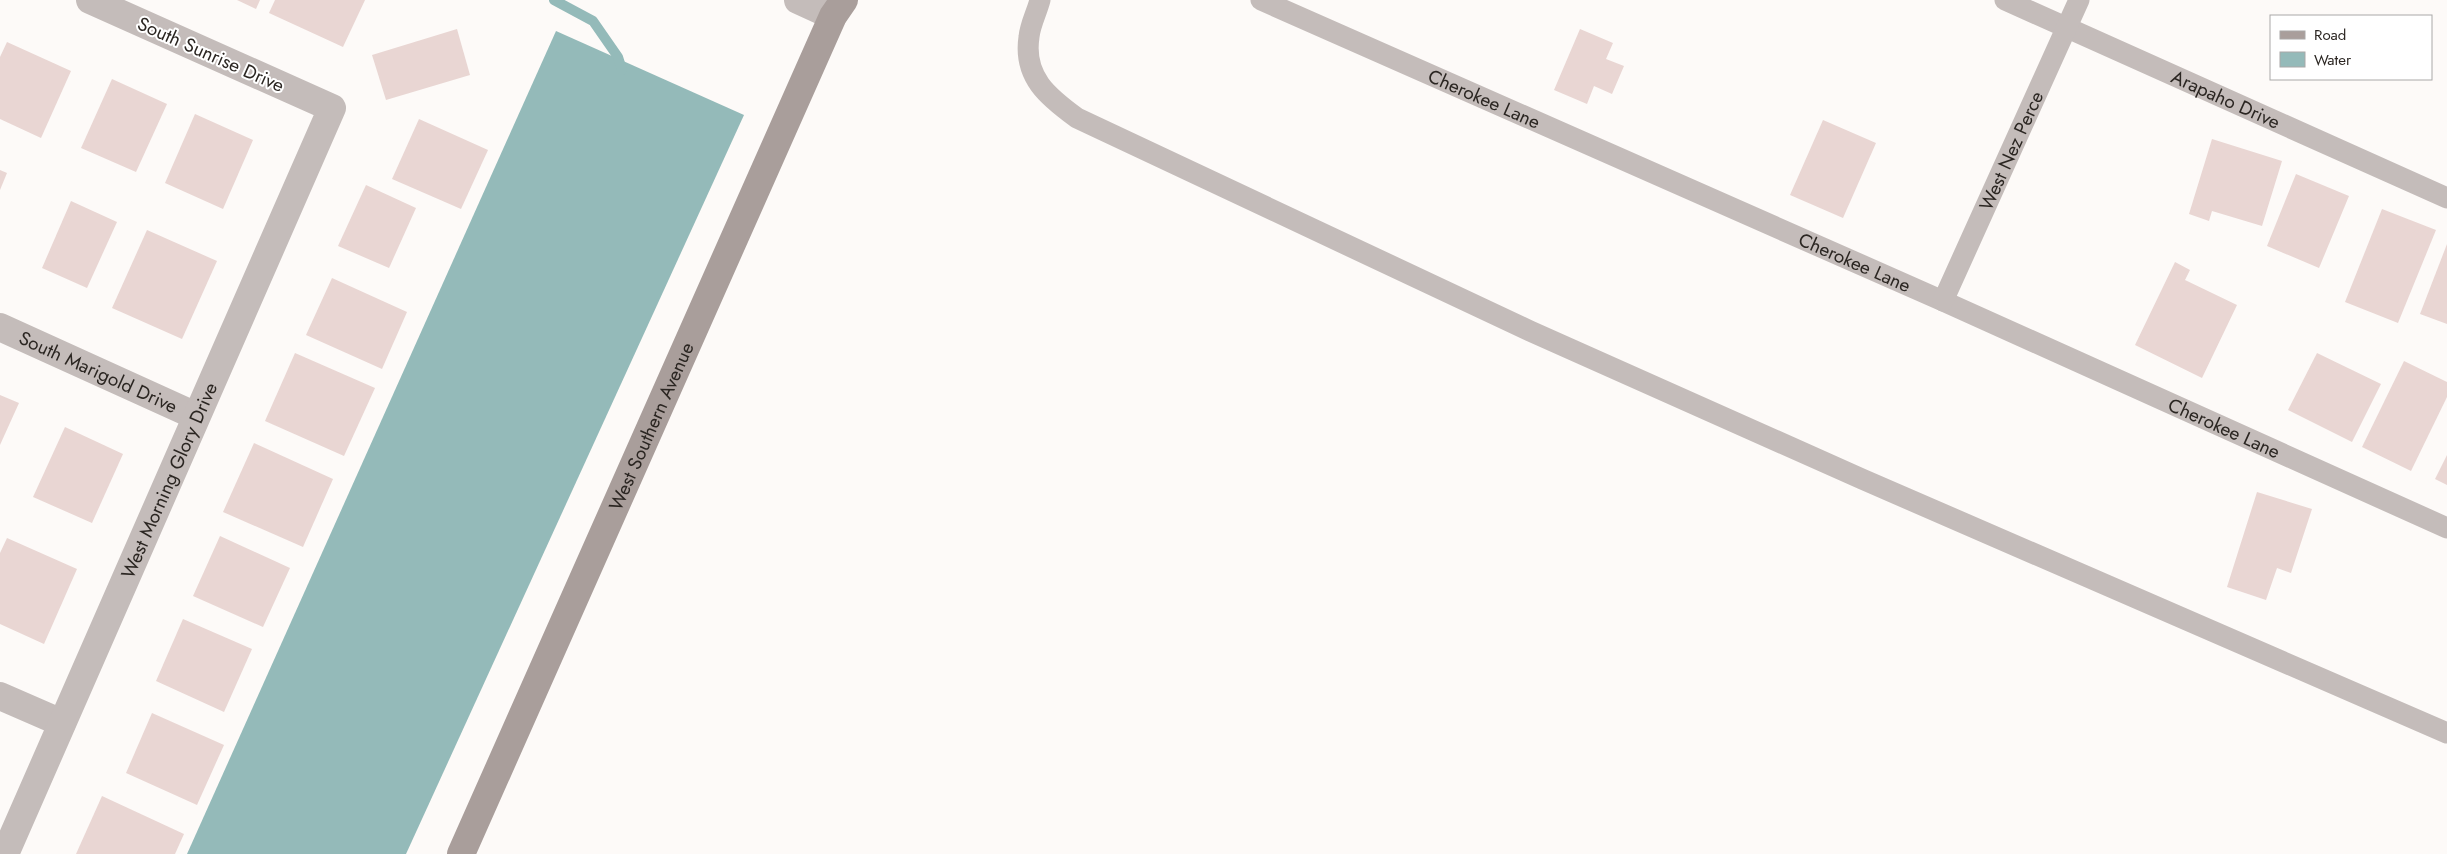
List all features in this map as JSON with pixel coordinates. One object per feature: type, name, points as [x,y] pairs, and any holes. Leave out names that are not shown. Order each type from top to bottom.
[{"type":"main road","name":"West Southern Avenue","points":[[461,854],[838,8]]},
{"type":"street","name":"South Sunrise Drive","points":[[90,0],[332,108]]},
{"type":"street","points":[[798,0],[838,8]]},
{"type":"street","name":"West Morning Glory Drive","points":[[4,854],[332,108]]},
{"type":"street","name":"South Marigold Drive","points":[[0,327],[196,416]]},
{"type":"street","points":[[0,696],[62,723]]},
{"type":"lane","points":[[1040,0],[1029,37],[1030,67],[1047,96],[1077,118],[1530,331],[1862,479],[2447,733]]},
{"type":"lane","name":"Cherokee Lane","points":[[1261,0],[1943,301],[2447,528]]},
{"type":"lane","name":"Arapaho Drive","points":[[2005,0],[2447,198]]},
{"type":"lane","name":"West Nez Perce","points":[[1943,301],[2079,0]]},
{"type":"water","points":[[556,31],[744,115],[406,854],[187,854]]},
{"type":"building","points":[[237,0],[260,0],[256,9]]},
{"type":"building","points":[[275,0],[365,0],[343,47],[269,13]]},
{"type":"building","points":[[457,29],[470,75],[386,100],[372,55]]},
{"type":"building","points":[[1580,29],[1613,43],[1606,59],[1624,66],[1612,94],[1594,86],[1587,104],[1554,90]]},
{"type":"building","points":[[7,42],[71,71],[41,138],[0,119],[0,57]]},
{"type":"building","points":[[112,79],[167,104],[136,172],[81,148]]},
{"type":"building","points":[[195,114],[253,140],[223,209],[165,183]]},
{"type":"building","points":[[419,119],[488,150],[461,209],[392,179]]},
{"type":"building","points":[[1823,120],[1876,143],[1843,218],[1790,195]]},
{"type":"building","points":[[2212,139],[2282,161],[2262,226],[2212,211],[2209,221],[2189,214]]},
{"type":"building","points":[[0,170],[7,173],[0,190]]},
{"type":"building","points":[[2296,174],[2349,196],[2319,268],[2267,246]]},
{"type":"building","points":[[366,185],[416,208],[389,268],[338,246]]},
{"type":"building","points":[[71,201],[117,222],[87,288],[42,268]]},
{"type":"building","points":[[2382,209],[2436,230],[2398,323],[2345,302]]},
{"type":"building","points":[[147,230],[217,261],[182,339],[112,308]]},
{"type":"building","points":[[2447,244],[2447,324],[2420,314]]},
{"type":"building","points":[[2175,262],[2190,270],[2185,280],[2237,305],[2202,378],[2135,345]]},
{"type":"building","points":[[332,278],[407,312],[382,369],[306,335]]},
{"type":"building","points":[[295,353],[375,388],[344,456],[265,421]]},
{"type":"building","points":[[2317,353],[2381,384],[2352,442],[2288,410]]},
{"type":"building","points":[[2404,361],[2447,382],[2447,397],[2411,471],[2362,447]]},
{"type":"building","points":[[0,395],[19,403],[0,445]]},
{"type":"building","points":[[65,427],[123,454],[92,523],[33,497]]},
{"type":"building","points":[[254,443],[333,479],[303,547],[223,512]]},
{"type":"building","points":[[2447,455],[2447,485],[2435,479]]},
{"type":"building","points":[[2257,492],[2312,509],[2291,573],[2277,568],[2266,600],[2227,587]]},
{"type":"building","points":[[220,536],[290,568],[263,627],[193,596]]},
{"type":"building","points":[[7,538],[77,569],[44,644],[0,624],[0,553]]},
{"type":"building","points":[[183,619],[252,649],[224,712],[156,681]]},
{"type":"building","points":[[152,713],[224,745],[197,805],[126,773]]},
{"type":"building","points":[[102,796],[184,834],[175,854],[76,854]]},
{"type":"waterway","points":[[554,0],[593,21],[618,57],[622,70]]}]
